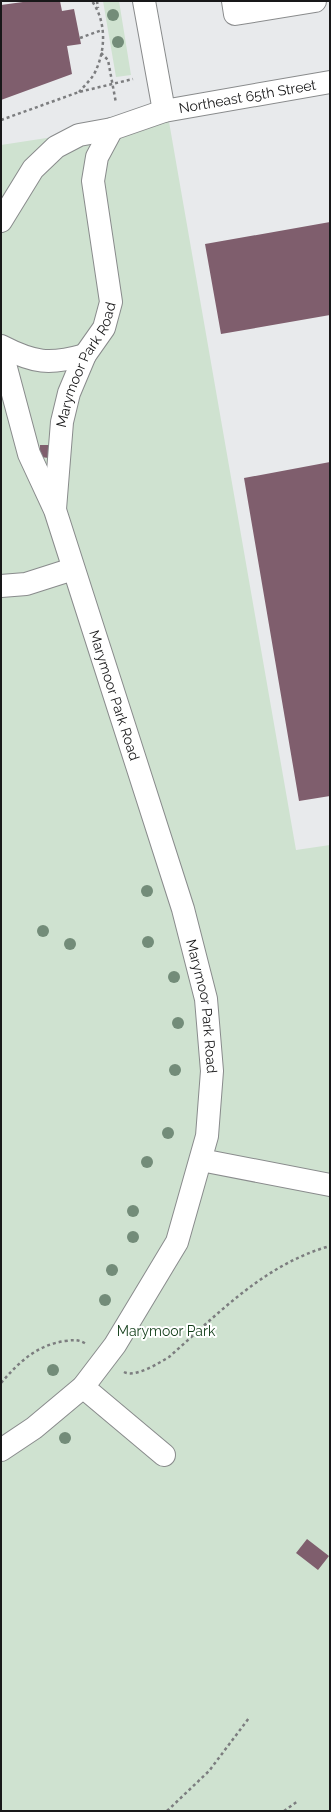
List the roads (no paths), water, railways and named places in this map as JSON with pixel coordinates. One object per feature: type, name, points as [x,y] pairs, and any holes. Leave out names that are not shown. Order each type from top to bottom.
[{"type":"street","points":[[1,221],[33,169],[56,147],[79,135],[116,128],[164,111],[144,1]]},
{"type":"street","points":[[233,1],[235,14],[315,1]]},
{"type":"street","name":"Northeast 65th Street","points":[[164,111],[330,82]]},
{"type":"street","name":"Marymoor Park Road","points":[[55,510],[62,422],[69,393],[85,355],[104,328],[111,302],[94,181],[97,157],[116,128]]},
{"type":"street","points":[[1,347],[23,357],[41,361],[64,361],[85,355]]},
{"type":"street","name":"Marymoor Park Road","points":[[1,347],[29,454],[55,510],[183,909],[206,999],[212,1071],[207,1136],[177,1242],[115,1345],[83,1387],[34,1428],[1,1450]]},
{"type":"street","points":[[1,586],[26,584],[73,569]]},
{"type":"street","points":[[200,1160],[330,1185]]},
{"type":"street","points":[[83,1387],[164,1455]]},
{"type":"park label","name":"Marymoor Park","points":[[166,1331]]}]
